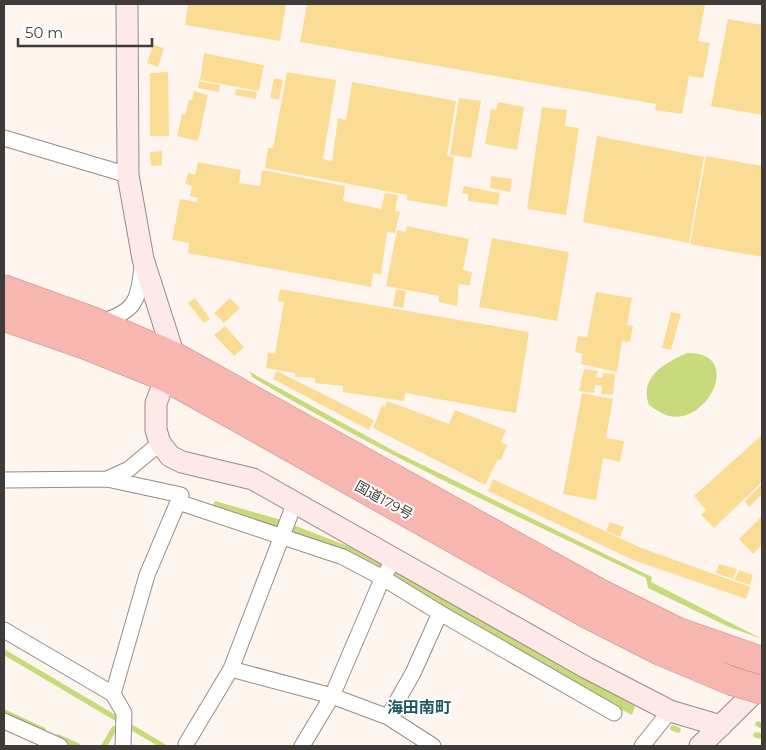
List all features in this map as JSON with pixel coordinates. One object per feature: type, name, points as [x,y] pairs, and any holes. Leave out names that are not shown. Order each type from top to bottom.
[{"type":"highway","name":"国道179号","points":[[4,289],[98,323],[589,615],[662,652],[731,681],[762,690]]},
{"type":"highway","name":"国道179号","points":[[4,317],[85,345],[171,367],[600,593],[679,632],[758,660]]},
{"type":"street","points":[[127,4],[128,176],[143,259],[171,367],[156,403],[156,430],[160,443],[170,456],[182,462],[253,479],[587,668],[670,711],[721,726]]},
{"type":"street","points":[[4,138],[128,176]]},
{"type":"street","points":[[98,323],[124,313],[133,303],[140,290],[143,259]]},
{"type":"street","points":[[108,479],[129,469],[160,443]]},
{"type":"street","points":[[4,480],[108,479],[181,495],[146,575],[113,694]]},
{"type":"street","points":[[178,502],[343,557],[383,578],[440,613],[614,712]]},
{"type":"street","points":[[186,744],[231,669],[295,502]]},
{"type":"street","points":[[302,746],[332,696],[383,578],[394,558]]},
{"type":"street","points":[[388,717],[413,673],[440,613]]},
{"type":"street","points":[[4,630],[113,694],[124,713],[123,746]]},
{"type":"street","points":[[231,669],[332,696],[388,717],[433,746]]},
{"type":"street","points":[[700,746],[762,685]]},
{"type":"street","points":[[642,746],[670,711]]},
{"type":"street","points":[[4,721],[60,746]]},
{"type":"shaded area","points":[[688,353],[705,356],[714,364],[717,375],[714,388],[707,400],[697,410],[684,416],[669,416],[649,405],[648,386],[656,372]]},
{"type":"shaded area","points":[[250,372],[394,451],[652,577],[651,582],[762,639],[729,627],[648,588],[646,578],[397,457],[300,405],[252,377]]},
{"type":"shaded area","points":[[215,501],[278,519],[350,547],[635,706],[632,715],[391,577],[212,507]]},
{"type":"building","points":[[188,4],[286,4],[280,41],[185,25]]},
{"type":"building","points":[[307,4],[700,4],[705,5],[698,41],[710,43],[703,78],[689,76],[682,114],[655,110],[656,104],[300,42]]},
{"type":"building","points":[[728,19],[762,25],[762,115],[711,106]]},
{"type":"building","points":[[153,45],[164,48],[158,67],[147,63]]},
{"type":"building","points":[[204,53],[264,65],[259,91],[200,80]]},
{"type":"building","points":[[168,72],[169,136],[150,136],[150,73]]},
{"type":"building","points":[[287,72],[336,80],[323,159],[332,161],[338,118],[346,120],[352,82],[456,101],[447,156],[454,157],[447,207],[407,200],[407,195],[265,168],[268,148],[273,148]]},
{"type":"building","points":[[274,78],[283,80],[279,100],[270,98]]},
{"type":"building","points":[[199,81],[220,85],[219,92],[198,88]]},
{"type":"building","points":[[236,89],[257,92],[256,99],[235,95]]},
{"type":"building","points":[[194,91],[208,95],[198,141],[177,136],[182,114],[185,115],[189,100],[192,100]]},
{"type":"building","points":[[459,98],[481,101],[471,158],[450,155]]},
{"type":"building","points":[[498,102],[524,107],[517,150],[485,144],[491,109],[496,110]]},
{"type":"building","points":[[542,107],[567,110],[565,126],[579,128],[566,215],[527,209]]},
{"type":"building","points":[[597,136],[704,157],[689,243],[583,222]]},
{"type":"building","points":[[162,151],[162,165],[151,166],[150,152]]},
{"type":"building","points":[[706,156],[762,166],[762,257],[690,244]]},
{"type":"building","points":[[198,162],[241,170],[239,183],[260,186],[262,170],[345,186],[343,201],[381,209],[385,193],[398,195],[395,211],[400,212],[395,233],[387,232],[381,275],[373,273],[371,287],[188,253],[189,243],[172,240],[180,199],[197,202],[198,198],[190,196],[192,186],[185,184],[188,173],[195,175]]},
{"type":"building","points":[[491,176],[512,179],[510,192],[490,188]]},
{"type":"building","points":[[464,186],[500,193],[498,205],[468,201],[468,194],[462,193]]},
{"type":"building","points":[[407,226],[469,239],[463,270],[472,272],[470,286],[459,284],[457,306],[439,302],[439,296],[386,286],[397,230],[406,232]]},
{"type":"building","points":[[492,238],[569,252],[557,321],[479,307]]},
{"type":"building","points":[[280,289],[529,332],[516,413],[405,393],[404,401],[343,392],[343,386],[315,383],[315,378],[295,377],[295,373],[266,368],[268,352],[275,354],[284,302],[278,301]]},
{"type":"building","points":[[396,289],[406,291],[403,308],[393,306]]},
{"type":"building","points":[[596,292],[632,298],[627,325],[633,326],[630,342],[622,341],[617,372],[581,364],[583,354],[575,352],[578,336],[587,337]]},
{"type":"building","points":[[195,298],[210,319],[204,323],[188,303]]},
{"type":"building","points":[[230,298],[240,308],[224,323],[214,313]]},
{"type":"building","points":[[671,312],[681,314],[671,350],[662,348]]},
{"type":"building","points":[[225,326],[244,347],[234,356],[214,335]]},
{"type":"building","points":[[584,369],[598,371],[596,377],[602,378],[603,373],[615,374],[613,395],[601,394],[602,386],[595,385],[594,393],[579,391]]},
{"type":"building","points":[[277,371],[374,420],[369,430],[273,379]]},
{"type":"building","points":[[582,393],[613,399],[606,438],[624,441],[620,462],[603,458],[596,500],[563,494]]},
{"type":"building","points":[[387,401],[449,424],[455,410],[506,430],[501,442],[507,445],[501,460],[498,459],[485,485],[373,428],[382,405],[385,407]]},
{"type":"building","points":[[762,435],[762,482],[714,528],[701,515],[706,510],[694,496]]},
{"type":"building","points":[[493,479],[639,547],[750,587],[746,599],[633,560],[488,491]]},
{"type":"building","points":[[762,484],[762,494],[749,507],[745,501]]},
{"type":"building","points":[[762,516],[762,545],[753,554],[739,539]]},
{"type":"building","points":[[610,522],[624,527],[620,537],[606,531]]},
{"type":"building","points":[[719,564],[737,569],[733,579],[716,573]]},
{"type":"building","points":[[739,570],[753,575],[750,585],[734,580]]},
{"type":"waterway","points":[[4,652],[163,746]]},
{"type":"waterway","points":[[4,712],[43,730]]},
{"type":"waterway","points":[[758,724],[762,726]]},
{"type":"waterway","points":[[673,728],[678,730]]},
{"type":"waterway","points":[[104,746],[114,729]]},
{"type":"waterway","points":[[756,735],[762,736]]},
{"type":"waterway","points":[[58,737],[78,746]]},
{"type":"district","name":"海田南町","points":[[419,707]]}]
